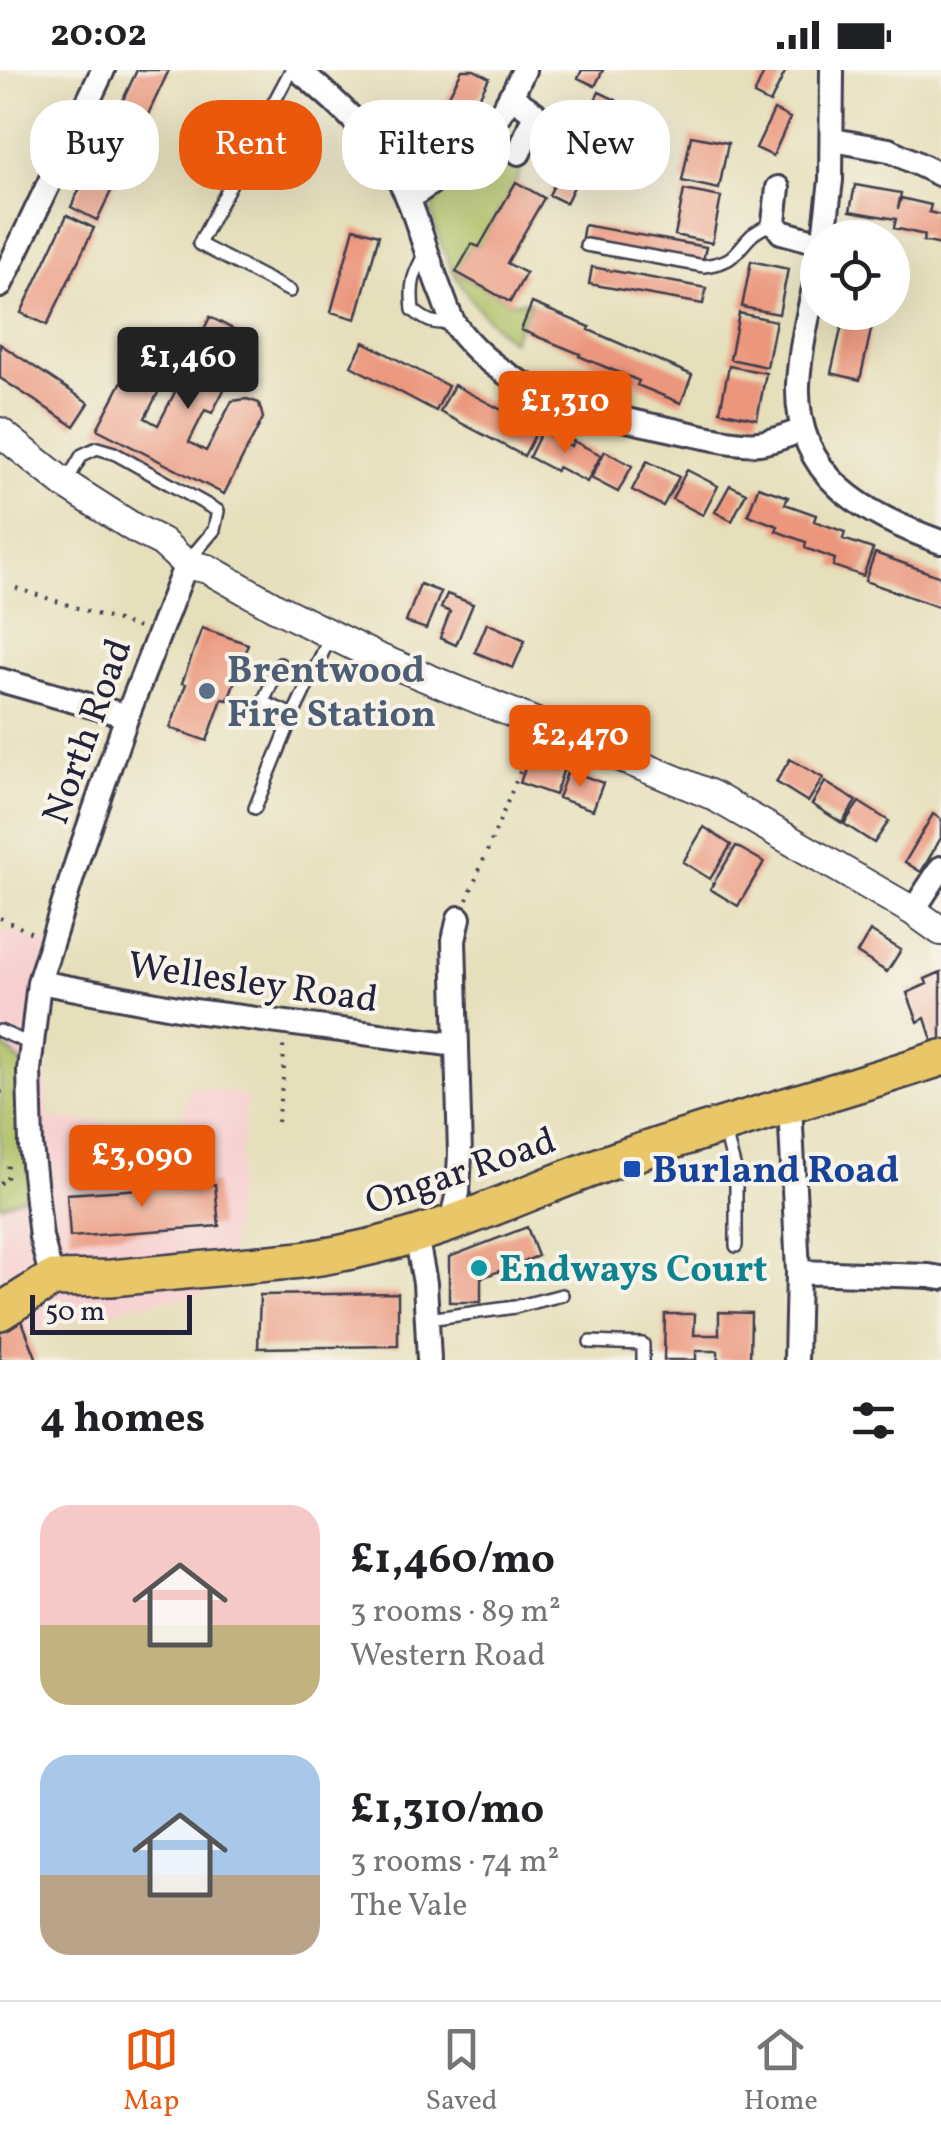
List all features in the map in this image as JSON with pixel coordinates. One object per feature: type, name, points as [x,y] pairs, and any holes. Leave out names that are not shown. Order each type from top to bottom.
[{"type":"main road","name":"Ongar Road","points":[[0,1312],[52,1280],[300,1260],[360,1250],[452,1223],[601,1165],[723,1124],[939,1065]]},
{"type":"street","points":[[0,286],[103,70]]},
{"type":"street","points":[[294,70],[347,112],[387,162],[408,200],[452,320],[472,346],[496,366],[579,409],[748,444],[776,440],[803,430]]},
{"type":"street","points":[[408,200],[468,154],[496,123],[524,70]]},
{"type":"street","points":[[826,220],[833,140],[832,70]]},
{"type":"street","points":[[510,96],[535,113],[518,154]]},
{"type":"street","points":[[833,140],[888,150],[941,175]]},
{"type":"street","points":[[778,188],[774,222],[781,232],[800,237]]},
{"type":"street","points":[[807,330],[798,388],[803,430],[821,468],[857,503],[941,542]]},
{"type":"street","points":[[0,432],[65,484],[162,542],[186,564],[208,569],[331,636],[426,679],[712,794],[941,931]]},
{"type":"street","name":"North Road","points":[[52,1280],[41,1236],[31,1146],[29,1070],[39,982],[127,716],[186,564]]},
{"type":"street","points":[[0,680],[127,716]]},
{"type":"street","points":[[913,911],[941,868]]},
{"type":"street","points":[[452,1223],[460,1154],[454,940],[459,918]]},
{"type":"street","name":"Wellesley Road","points":[[39,982],[194,1011],[457,1045]]},
{"type":"street","points":[[790,1105],[798,1272],[796,1360]]},
{"type":"street","points":[[416,1235],[428,1319],[428,1360]]},
{"type":"street","points":[[798,1272],[941,1278]]},
{"type":"lane","points":[[290,291],[199,244],[294,70]]},
{"type":"lane","points":[[586,245],[704,266],[730,259],[754,234],[774,222]]},
{"type":"lane","points":[[427,251],[414,272],[414,310],[426,321],[443,324],[452,320]]},
{"type":"lane","points":[[65,484],[82,455],[97,448],[114,453],[218,511],[214,530],[186,564]]},
{"type":"lane","points":[[255,808],[331,636]]},
{"type":"lane","points":[[280,664],[264,702],[293,715]]},
{"type":"lane","points":[[0,1031],[33,1045]]},
{"type":"lane","points":[[723,1124],[736,1172],[736,1246]]},
{"type":"lane","points":[[428,1319],[562,1295]]},
{"type":"lane","points":[[590,1342],[643,1344],[642,1360]]},
{"type":"path","points":[[16,588],[157,635]]},
{"type":"path","points":[[459,918],[539,724]]},
{"type":"path","points":[[2,918],[50,943]]},
{"type":"path","points":[[276,1122],[284,1070],[283,1022]]},
{"type":"shaded area","points":[[0,929],[60,948],[46,1064],[49,1118],[177,1130],[190,1086],[247,1096],[225,1291],[141,1304],[24,1334],[0,1360]]},
{"type":"green space","points":[[510,162],[522,168],[479,247],[472,244],[456,272],[510,302],[531,302],[512,341],[476,305],[457,278],[442,248],[433,208],[443,193],[510,190]]},
{"type":"green space","points":[[0,1045],[29,1070],[35,1193],[0,1205]]},
{"type":"building","points":[[137,70],[169,70],[155,100],[123,100]]},
{"type":"building","points":[[462,70],[474,70],[489,78],[478,100],[447,100]]},
{"type":"building","points":[[582,70],[603,70],[595,86],[578,78]]},
{"type":"building","points":[[765,70],[786,70],[770,103],[754,95]]},
{"type":"building","points":[[599,92],[616,100],[595,100]]},
{"type":"building","points":[[774,110],[790,118],[773,156],[756,148]]},
{"type":"building","points":[[691,136],[728,143],[719,189],[682,181]]},
{"type":"building","points":[[516,182],[544,198],[507,263],[526,273],[510,302],[456,272],[472,244],[479,247]]},
{"type":"building","points":[[855,185],[901,193],[898,209],[901,198],[931,205],[929,212],[941,215],[941,245],[923,241],[925,235],[910,232],[910,220],[850,211]]},
{"type":"building","points":[[79,190],[112,190],[97,220],[71,207]]},
{"type":"building","points":[[552,190],[572,190],[566,203],[549,195]]},
{"type":"building","points":[[684,190],[721,197],[712,243],[675,235]]},
{"type":"building","points":[[67,215],[94,228],[47,325],[21,313]]},
{"type":"building","points":[[584,225],[706,247],[702,264],[581,243]]},
{"type":"building","points":[[354,228],[379,235],[356,319],[331,312]]},
{"type":"building","points":[[751,261],[788,269],[779,314],[742,307]]},
{"type":"building","points":[[592,267],[706,288],[703,304],[589,284]]},
{"type":"building","points":[[532,303],[692,375],[681,403],[521,330]]},
{"type":"building","points":[[739,313],[776,321],[767,367],[730,359]]},
{"type":"building","points":[[210,317],[245,335],[212,413],[205,410],[189,442],[206,451],[232,401],[247,399],[259,403],[263,418],[224,494],[97,429],[131,364],[164,381],[145,418],[158,425],[175,392],[167,388],[181,361],[187,363]]},
{"type":"building","points":[[841,330],[871,330],[860,380],[831,373]]},
{"type":"building","points":[[364,342],[448,386],[436,411],[351,366]]},
{"type":"building","points":[[0,344],[89,403],[74,426],[0,378]]},
{"type":"building","points":[[729,366],[766,373],[757,419],[720,411]]},
{"type":"building","points":[[454,385],[538,429],[524,456],[440,412]]},
{"type":"building","points":[[542,431],[601,455],[587,482],[529,457]]},
{"type":"building","points":[[605,451],[632,466],[618,492],[591,478]]},
{"type":"building","points":[[647,461],[679,477],[663,506],[632,490]]},
{"type":"building","points":[[687,470],[718,486],[703,515],[672,499]]},
{"type":"building","points":[[730,485],[746,493],[732,521],[715,512]]},
{"type":"building","points":[[758,487],[788,497],[785,504],[816,515],[814,521],[845,532],[843,539],[873,549],[863,576],[833,566],[835,559],[805,548],[806,542],[776,531],[778,526],[748,515]]},
{"type":"building","points":[[875,553],[941,577],[941,608],[865,581]]},
{"type":"building","points":[[420,584],[441,592],[426,629],[406,622]]},
{"type":"building","points":[[447,594],[473,604],[456,645],[440,638],[450,612],[441,608]]},
{"type":"building","points":[[487,623],[525,640],[513,668],[475,652]]},
{"type":"building","name":"Brentwood Fire Station","points":[[202,628],[248,644],[228,700],[222,699],[207,741],[170,728]]},
{"type":"building","points":[[529,756],[564,768],[555,795],[520,783]]},
{"type":"building","points":[[790,759],[823,778],[808,802],[776,782]]},
{"type":"building","points":[[568,770],[603,783],[593,810],[558,798]]},
{"type":"building","points":[[825,782],[856,801],[842,823],[812,804]]},
{"type":"building","points":[[859,802],[889,821],[874,843],[844,824]]},
{"type":"building","points":[[933,814],[941,819],[941,838],[921,872],[905,862]]},
{"type":"building","points":[[704,827],[731,845],[710,879],[683,862]]},
{"type":"building","points":[[736,846],[764,862],[738,906],[710,889]]},
{"type":"building","points":[[870,931],[901,950],[887,972],[857,953]]},
{"type":"building","points":[[941,972],[941,1039],[933,1043],[925,1018],[918,1022],[907,993]]},
{"type":"building","points":[[215,1184],[219,1226],[70,1237],[67,1194]]},
{"type":"building","name":"Endways Court","points":[[527,1227],[538,1256],[481,1278],[481,1302],[449,1302],[449,1257]]},
{"type":"building","points":[[398,1293],[398,1346],[258,1348],[260,1295]]},
{"type":"building","points":[[719,1312],[751,1313],[750,1360],[718,1360],[718,1351],[696,1351],[696,1360],[664,1360],[665,1314],[695,1314],[694,1335],[719,1335]]},
{"type":"building","points":[[22,1321],[37,1360],[0,1360],[0,1329]]},
{"type":"place","name":"Brentwood Fire Station","points":[[207,691]]},
{"type":"place","name":"Burland Road","points":[[632,1169]]},
{"type":"place","name":"Endways Court","points":[[479,1268]]}]
